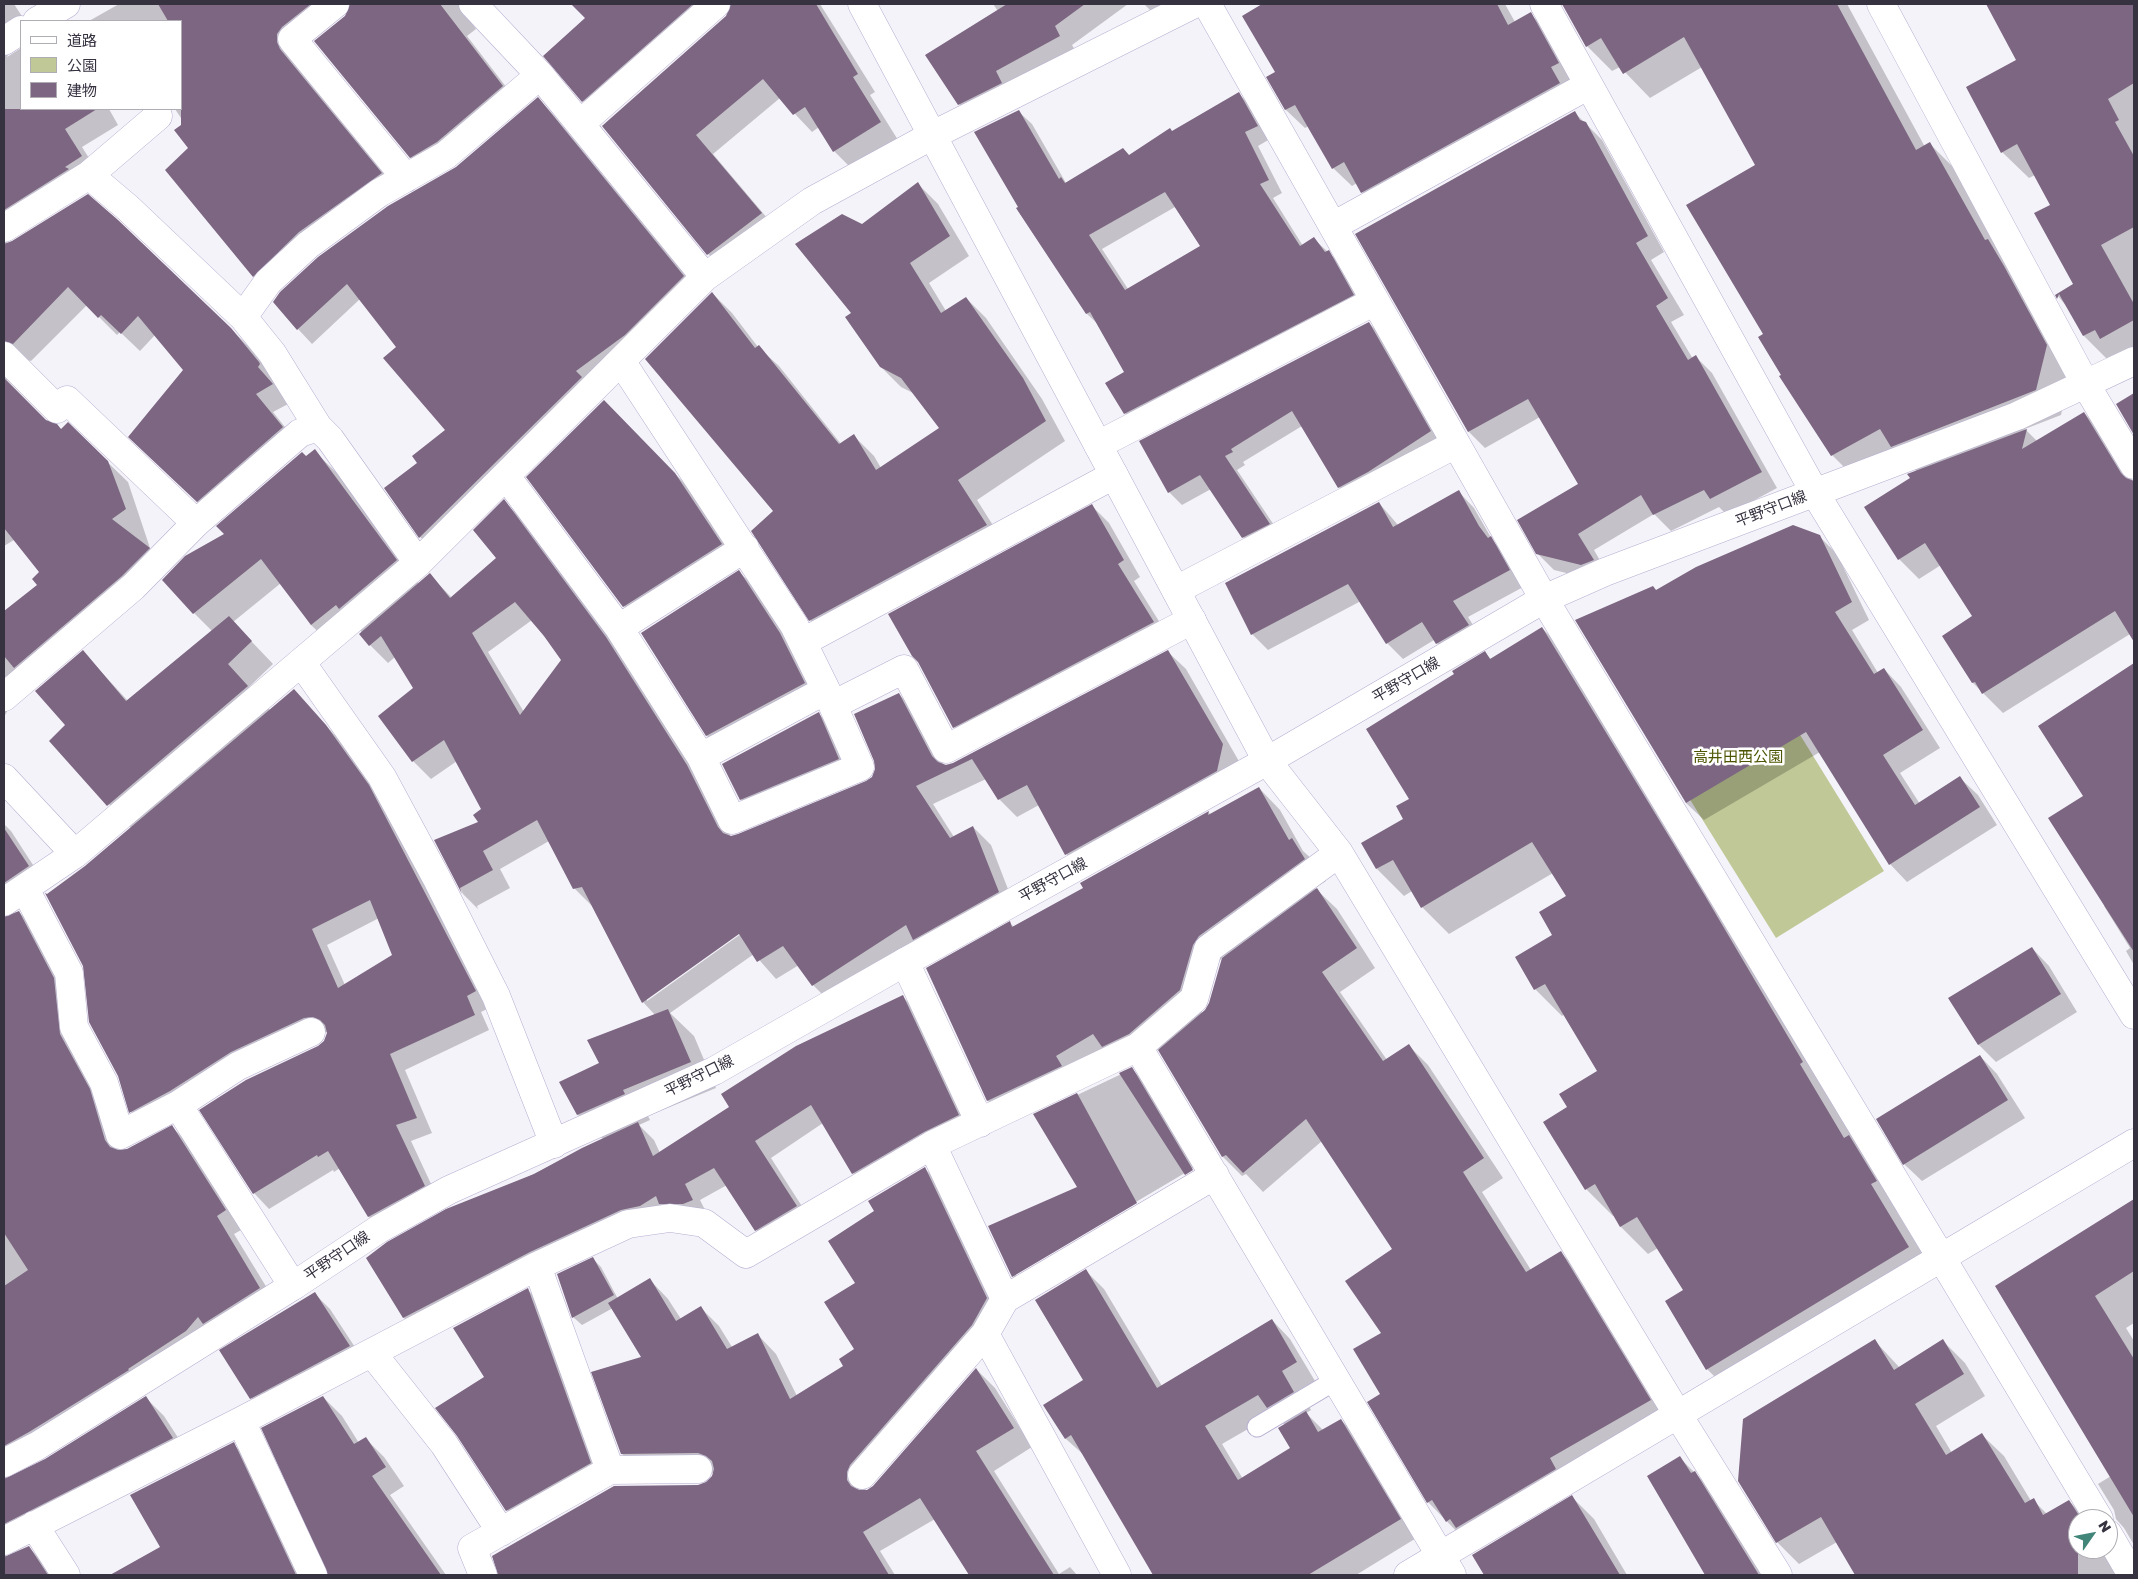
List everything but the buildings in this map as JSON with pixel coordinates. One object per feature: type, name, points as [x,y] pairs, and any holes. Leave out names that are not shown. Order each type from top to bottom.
[{"type":"street","points":[[39,20],[66,4]]},
{"type":"street","points":[[335,4],[292,39],[406,178]]},
{"type":"street","points":[[473,4],[540,75],[705,277]]},
{"type":"street","points":[[580,124],[716,4]]},
{"type":"street","points":[[862,4],[931,136],[1268,761],[1339,854],[1678,1415],[1778,1575]]},
{"type":"street","points":[[311,1032],[238,1066],[178,1105],[120,1135],[104,1084],[74,1027],[69,973],[14,895],[75,854],[418,562],[705,277],[812,200],[931,136],[1194,4]]},
{"type":"street","points":[[1206,4],[1544,599],[1943,1256],[2093,1509]]},
{"type":"street","points":[[1544,4],[1815,493],[2134,1015]]},
{"type":"street","points":[[1880,4],[2086,385],[2134,465]]},
{"type":"street","points":[[4,41],[20,31]]},
{"type":"street","points":[[243,317],[268,282],[308,245],[379,193],[446,155],[540,75]]},
{"type":"street","points":[[1333,226],[1589,85]]},
{"type":"street","points":[[4,228],[89,175],[158,116]]},
{"type":"street","points":[[89,175],[128,208],[243,317],[272,353],[318,427],[330,439],[418,562]]},
{"type":"street","points":[[1098,445],[1375,301]]},
{"type":"street","points":[[4,356],[57,409],[67,400],[196,523]]},
{"type":"street","points":[[506,476],[619,628],[701,757],[732,820],[860,767],[803,642],[745,548],[621,361]]},
{"type":"street","name":"平野守口線","points":[[4,1463],[37,1446],[293,1286],[379,1228],[449,1190],[714,1071],[905,962],[1268,761],[1544,599],[1605,572],[2018,416],[2134,361]]},
{"type":"street","points":[[4,697],[133,587],[196,523],[300,433],[318,427]]},
{"type":"street","points":[[1176,590],[1456,444]]},
{"type":"street","points":[[803,642],[1114,475]]},
{"type":"street","points":[[619,628],[745,548]]},
{"type":"street","points":[[701,757],[829,698],[904,669],[946,749],[1192,620]]},
{"type":"street","points":[[301,662],[382,777],[431,869],[496,996],[554,1144]]},
{"type":"street","points":[[4,778],[75,854]]},
{"type":"street","points":[[4,1540],[241,1421],[537,1266],[628,1224],[670,1218],[704,1223],[746,1254],[932,1145],[1138,1047],[1194,999],[1208,949],[1339,854]]},
{"type":"street","points":[[905,962],[980,1122]]},
{"type":"street","points":[[1138,1047],[1446,1566]]},
{"type":"street","points":[[178,1105],[293,1286]]},
{"type":"street","points":[[1408,1575],[1446,1566],[1678,1415],[2134,1143]]},
{"type":"street","points":[[932,1145],[1005,1299]]},
{"type":"street","points":[[862,1475],[984,1334],[1005,1299],[1215,1175]]},
{"type":"street","points":[[537,1266],[610,1470]]},
{"type":"street","points":[[984,1334],[1117,1575]]},
{"type":"street","points":[[372,1353],[444,1444],[501,1532]]},
{"type":"street","points":[[241,1421],[313,1575]]},
{"type":"street","points":[[483,1575],[472,1548],[610,1470],[698,1469]]},
{"type":"street","points":[[34,1525],[66,1575]]},
{"type":"street","points":[[2118,1551],[2132,1575]]},
{"type":"lane","points":[[1257,1427],[1336,1380]]},
{"type":"green space","name":"高井田西公園","points":[[1757,665],[1884,871],[1776,938],[1648,732]]}]
